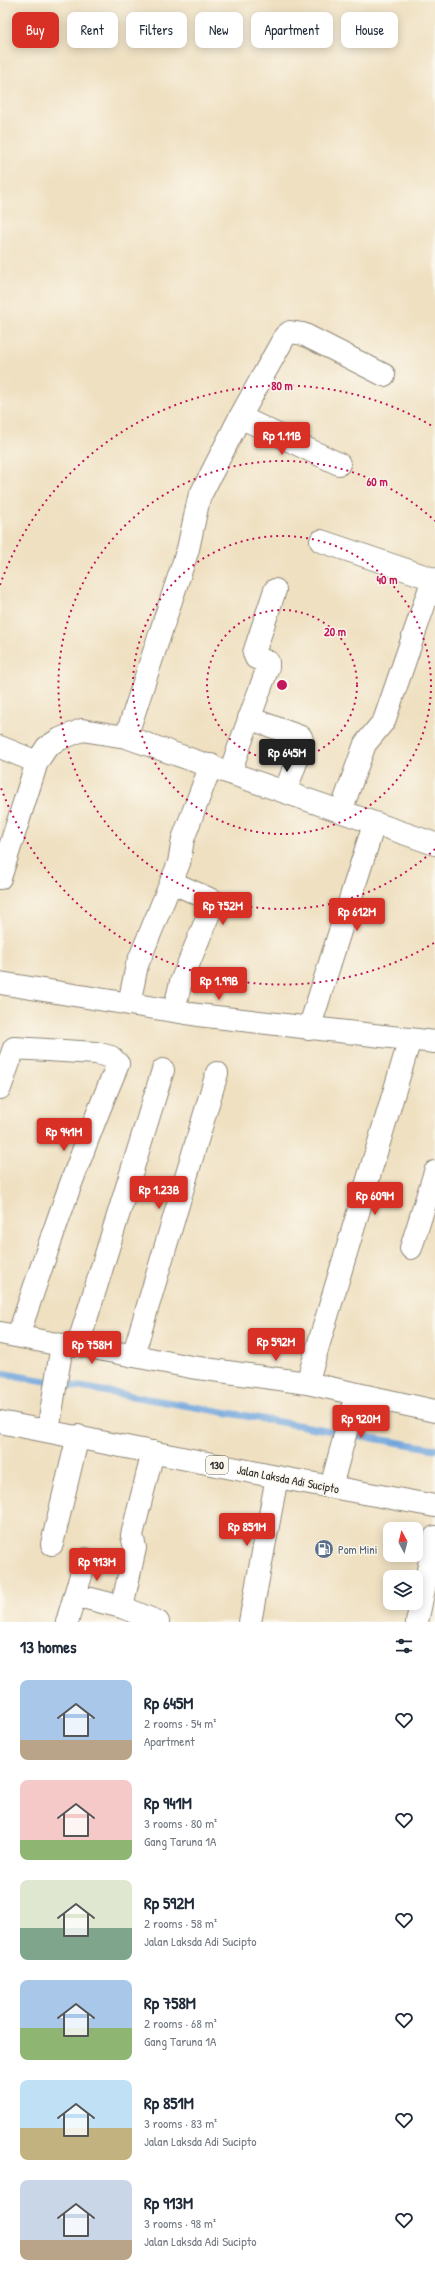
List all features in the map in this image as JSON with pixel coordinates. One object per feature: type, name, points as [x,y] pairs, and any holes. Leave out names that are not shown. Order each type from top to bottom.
[{"type":"street","points":[[126,737],[188,549],[199,498],[240,417],[285,336],[290,332],[303,334],[384,375]]},
{"type":"street","points":[[240,417],[339,464]]},
{"type":"street","points":[[321,541],[434,579],[384,720],[365,744],[341,811]]},
{"type":"street","points":[[129,1004],[137,965],[180,859],[183,839],[249,718],[268,667],[268,662],[256,658],[254,653],[275,590]]},
{"type":"street","points":[[249,718],[301,737],[303,743],[286,790]]},
{"type":"street","points":[[0,878],[37,762],[47,747],[60,739],[82,730],[126,737],[286,790],[374,824],[435,844]]},
{"type":"street","points":[[0,747],[37,762]]},
{"type":"street","points":[[309,1029],[374,824]]},
{"type":"street","points":[[171,882],[214,901],[181,982],[174,1011]]},
{"type":"street","points":[[0,984],[174,1011],[309,1029],[435,1042]]},
{"type":"street","points":[[308,1383],[410,1039]]},
{"type":"street","points":[[0,1088],[7,1048],[96,1052],[111,1057],[118,1064],[84,1145],[9,1334],[67,1351],[133,1356],[191,1367],[308,1383],[435,1411]]},
{"type":"street","points":[[48,1431],[67,1351],[81,1329],[163,1070]]},
{"type":"street","points":[[133,1356],[217,1073]]},
{"type":"street","points":[[411,1248],[435,1172]]},
{"type":"street","points":[[331,1487],[356,1394]]},
{"type":"street","name":"Jalan Laksda Adi Sucipto","points":[[0,1422],[78,1436],[277,1477],[435,1506]]},
{"type":"street","points":[[52,1544],[78,1436]]},
{"type":"street","points":[[122,1607],[135,1548],[132,1535],[153,1452]]},
{"type":"street","points":[[250,1622],[277,1477]]},
{"type":"street","points":[[417,1622],[435,1537]]},
{"type":"street","points":[[67,1622],[86,1559]]},
{"type":"street","points":[[75,1595],[122,1607],[158,1622]]},
{"type":"waterway","points":[[0,1373],[435,1449]]},
{"type":"place","name":"Pom Mini","points":[[324,1549]]}]
